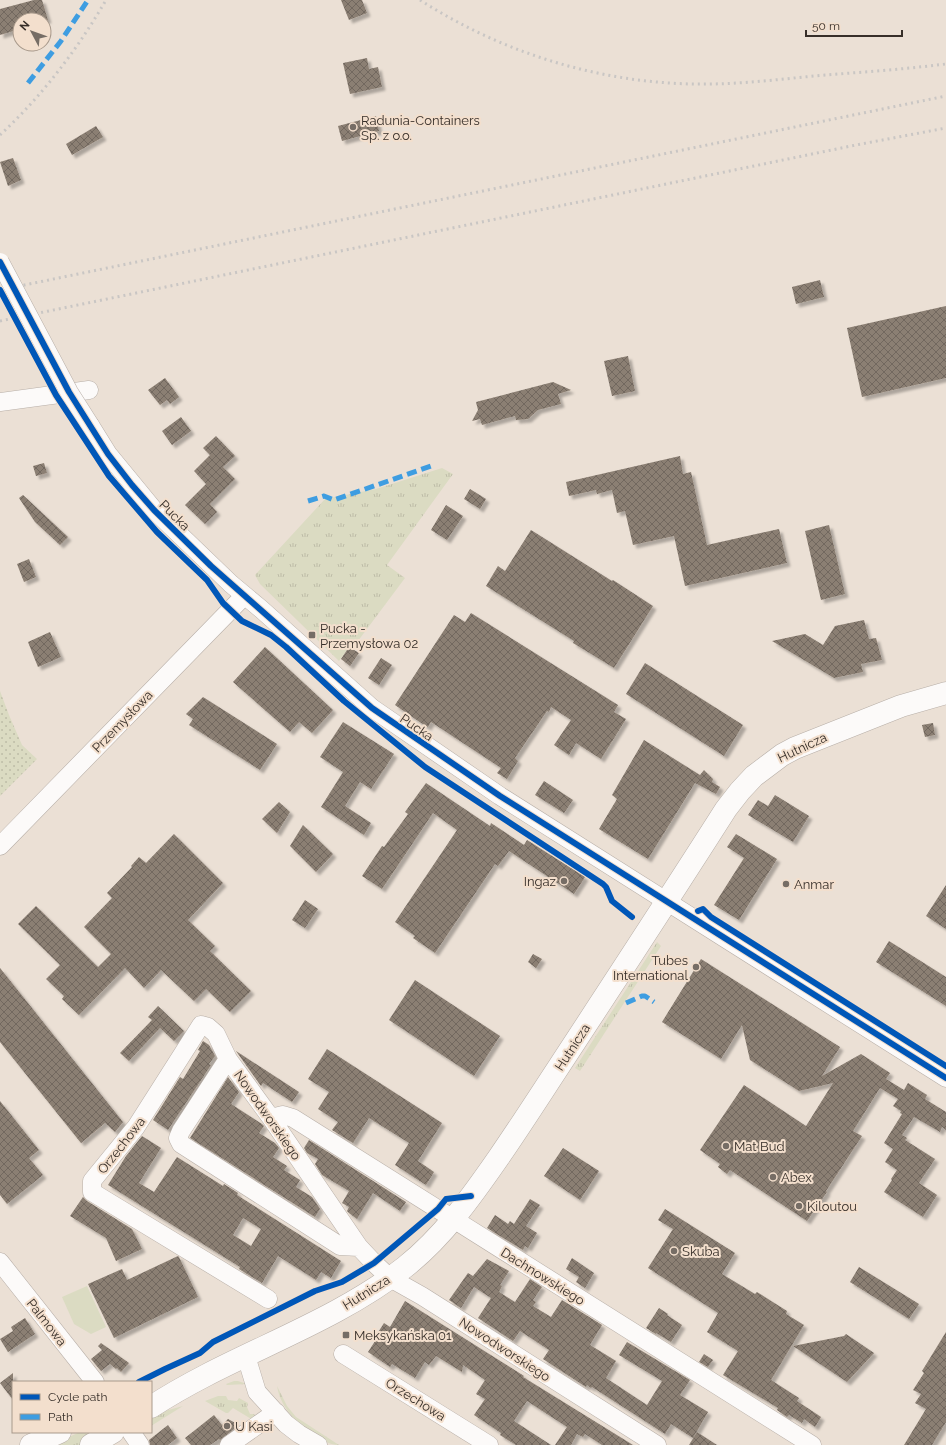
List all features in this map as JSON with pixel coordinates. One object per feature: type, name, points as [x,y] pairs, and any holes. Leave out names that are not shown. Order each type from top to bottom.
[{"type":"main road","name":"Hutnicza","points":[[152,1406],[176,1391],[356,1300],[406,1266],[432,1242],[453,1219],[512,1138],[726,809],[740,791],[766,765],[795,748],[901,706],[946,693]]},
{"type":"main road","name":"Hutnicza","points":[[152,1398],[176,1391]]},
{"type":"main road","points":[[32,1445],[58,1433]]},
{"type":"main road","points":[[91,1445],[111,1433]]},
{"type":"street","name":"Pucka","points":[[0,262],[69,392],[108,454],[154,510],[244,596],[261,609],[372,708],[393,724],[500,796],[946,1078]]},
{"type":"street","points":[[0,402],[89,390]]},
{"type":"street","name":"Przemysłowa","points":[[0,846],[244,596]]},
{"type":"street","name":"Orzechowa","points":[[228,1059],[216,1034],[208,1027],[201,1025],[136,1127],[92,1181],[92,1192],[268,1299]]},
{"type":"street","name":"Nowodworskiego","points":[[360,1246],[340,1246],[181,1144],[178,1138],[181,1131],[228,1059],[360,1246],[374,1263],[390,1278],[422,1296],[657,1445]]},
{"type":"street","name":"Dachnowskiego","points":[[271,1118],[283,1115],[294,1118],[502,1251],[812,1445]]},
{"type":"street","name":"Palmowa","points":[[0,1262],[94,1381]]},
{"type":"street","name":"Orzechowa","points":[[343,1354],[489,1445]]},
{"type":"street","points":[[246,1356],[257,1392],[291,1427],[318,1445]]},
{"type":"street","points":[[229,1445],[276,1412]]},
{"type":"street","points":[[132,1433],[140,1445]]},
{"type":"green space","points":[[442,468],[453,474],[387,565],[405,578],[352,649],[349,647],[339,661],[260,584],[255,575],[325,499],[376,489]]},
{"type":"green space","points":[[0,691],[22,745],[37,759],[0,796]]},
{"type":"green space","points":[[657,942],[661,946],[580,1071],[575,1068]]},
{"type":"green space","points":[[87,1286],[106,1327],[91,1334],[74,1324],[62,1297]]},
{"type":"green space","points":[[238,1381],[247,1384],[226,1384]]},
{"type":"green space","points":[[277,1386],[287,1406],[296,1417],[339,1445],[325,1441],[297,1421],[282,1402]]},
{"type":"green space","points":[[218,1396],[226,1396],[228,1400],[237,1401],[239,1398],[248,1403],[247,1407],[250,1414],[254,1414],[257,1419],[253,1420],[233,1408],[226,1413],[205,1401]]},
{"type":"green space","points":[[183,1406],[152,1425],[152,1418],[161,1412]]},
{"type":"green space","points":[[78,1433],[98,1434],[79,1445],[51,1445]]},
{"type":"building","points":[[34,0],[42,0],[46,12],[12,12],[12,31],[0,35],[0,9]]},
{"type":"building","points":[[341,0],[362,0],[367,13],[349,20]]},
{"type":"building","points":[[367,58],[369,69],[378,67],[382,87],[350,94],[343,63]]},
{"type":"building","points":[[376,116],[379,131],[342,141],[338,126]]},
{"type":"building","points":[[96,126],[103,137],[72,155],[66,144]]},
{"type":"building","points":[[13,158],[21,180],[8,186],[0,162]]},
{"type":"building","points":[[820,280],[824,297],[796,304],[792,287]]},
{"type":"building","points":[[946,306],[946,378],[862,397],[847,328]]},
{"type":"building","points":[[628,356],[635,391],[612,396],[604,361]]},
{"type":"building","points":[[165,378],[179,397],[170,404],[167,400],[160,405],[148,390]]},
{"type":"building","points":[[553,382],[571,390],[558,394],[561,404],[538,410],[528,419],[516,420],[515,416],[482,425],[480,419],[472,421],[478,410],[476,402]]},
{"type":"building","points":[[181,417],[191,431],[172,445],[162,431]]},
{"type":"building","points":[[216,436],[235,456],[223,467],[235,479],[210,504],[217,512],[205,524],[185,505],[206,484],[194,471],[210,455],[203,448]]},
{"type":"building","points":[[680,456],[683,474],[691,472],[707,545],[779,529],[787,563],[685,586],[674,536],[633,545],[625,511],[617,513],[612,490],[597,494],[596,490],[569,496],[566,482]]},
{"type":"building","points":[[44,463],[47,473],[36,476],[33,466]]},
{"type":"building","points":[[470,489],[486,499],[480,509],[464,499]]},
{"type":"building","points":[[23,495],[68,537],[60,545],[35,522],[19,498]]},
{"type":"building","points":[[446,505],[463,516],[447,540],[431,530]]},
{"type":"building","points":[[829,525],[845,594],[821,600],[805,531]]},
{"type":"building","points":[[531,530],[653,606],[614,668],[486,586],[498,566],[505,571]]},
{"type":"building","points":[[29,559],[36,577],[24,582],[17,564]]},
{"type":"building","points":[[471,613],[618,705],[614,712],[626,719],[601,759],[576,743],[569,755],[554,745],[571,720],[551,707],[549,712],[547,711],[515,758],[518,761],[507,779],[497,773],[501,768],[431,722],[428,727],[395,705],[454,615],[465,622]]},
{"type":"building","points":[[864,620],[869,639],[876,638],[882,660],[861,664],[863,672],[834,678],[772,641],[805,634],[823,645],[835,626]]},
{"type":"building","points":[[50,632],[61,657],[38,667],[28,642]]},
{"type":"building","points":[[265,647],[333,710],[312,733],[299,722],[290,732],[233,682]]},
{"type":"building","points":[[349,647],[359,653],[350,666],[341,659]]},
{"type":"building","points":[[381,658],[392,665],[379,685],[368,678]]},
{"type":"building","points":[[645,663],[743,725],[724,756],[626,694]]},
{"type":"building","points":[[203,697],[277,744],[260,770],[189,725],[193,719],[186,714]]},
{"type":"building","points":[[343,722],[394,754],[371,789],[360,782],[345,806],[371,823],[364,835],[321,807],[343,772],[320,757]]},
{"type":"building","points":[[933,723],[935,735],[925,737],[922,725]]},
{"type":"building","points":[[644,740],[700,775],[704,770],[713,779],[712,782],[720,787],[716,794],[695,783],[648,859],[599,829],[617,799],[612,795]]},
{"type":"building","points":[[544,781],[573,800],[564,813],[535,795]]},
{"type":"building","points":[[426,783],[490,826],[491,823],[524,845],[527,840],[585,877],[574,894],[509,851],[498,866],[495,864],[435,953],[413,938],[415,936],[395,922],[457,830],[433,813],[382,889],[362,876],[382,846],[384,847],[408,814],[405,812]]},
{"type":"building","points":[[775,795],[809,816],[793,842],[748,815],[758,800],[768,806]]},
{"type":"building","points":[[279,802],[290,812],[277,833],[262,819]]},
{"type":"building","points":[[303,825],[333,854],[316,872],[290,846]]},
{"type":"building","points":[[174,834],[223,883],[188,920],[215,946],[210,951],[251,991],[230,1012],[206,989],[194,1001],[161,970],[144,988],[125,968],[79,1015],[62,999],[64,996],[46,979],[60,965],[18,924],[36,906],[98,967],[111,954],[84,927],[112,898],[107,893],[132,867],[131,866],[139,857],[146,863]]},
{"type":"building","points":[[736,834],[777,859],[739,920],[714,905],[744,858],[727,847]]},
{"type":"building","points":[[946,885],[946,929],[926,916]]},
{"type":"building","points":[[305,900],[318,909],[305,928],[292,920]]},
{"type":"building","points":[[889,941],[946,977],[946,1006],[876,962]]},
{"type":"building","points":[[533,954],[542,959],[536,968],[528,962]]},
{"type":"building","points":[[701,959],[840,1047],[822,1076],[861,1054],[890,1073],[886,1079],[904,1090],[908,1083],[927,1095],[925,1099],[946,1112],[946,1130],[942,1127],[940,1132],[914,1117],[902,1135],[907,1138],[905,1140],[935,1159],[919,1183],[937,1195],[923,1217],[884,1192],[897,1170],[885,1162],[893,1149],[884,1143],[902,1114],[900,1113],[901,1111],[893,1106],[898,1099],[880,1088],[853,1131],[862,1136],[807,1221],[730,1170],[727,1174],[718,1167],[720,1164],[700,1150],[744,1085],[806,1126],[833,1083],[799,1091],[750,1060],[742,1025],[721,1059],[662,1022]]},
{"type":"building","points":[[0,968],[123,1122],[115,1132],[105,1123],[81,1143],[0,1042]]},
{"type":"building","points":[[415,980],[500,1036],[474,1076],[389,1020]]},
{"type":"building","points":[[158,1006],[184,1031],[174,1041],[160,1028],[129,1061],[120,1053],[152,1020],[148,1017]]},
{"type":"building","points":[[203,1041],[209,1045],[215,1056],[209,1064],[211,1065],[168,1130],[153,1120],[180,1077],[183,1079],[200,1051],[198,1050]]},
{"type":"building","points":[[327,1049],[442,1123],[418,1161],[434,1172],[426,1185],[395,1165],[409,1143],[369,1118],[353,1143],[332,1130],[338,1122],[318,1109],[329,1092],[308,1079]]},
{"type":"building","points":[[236,1051],[299,1092],[292,1102],[263,1083],[261,1086]]},
{"type":"building","points":[[228,1077],[239,1092],[231,1104],[264,1126],[259,1133],[275,1143],[279,1148],[273,1157],[287,1166],[284,1170],[300,1180],[296,1187],[312,1197],[320,1209],[315,1217],[190,1138]]},
{"type":"building","points":[[0,1101],[39,1150],[29,1158],[43,1175],[7,1204],[0,1195]]},
{"type":"building","points":[[142,1136],[161,1148],[139,1183],[154,1192],[177,1157],[223,1186],[224,1184],[238,1193],[237,1195],[341,1261],[331,1278],[321,1272],[316,1280],[278,1256],[262,1283],[239,1269],[240,1267],[108,1185],[126,1156]],"holes":[[[243,1218],[261,1229],[251,1246],[233,1235]]]},
{"type":"building","points":[[309,1140],[406,1202],[400,1211],[373,1193],[357,1219],[349,1213],[347,1211],[349,1207],[342,1203],[349,1191],[322,1175],[315,1164],[318,1159],[307,1153],[304,1148]]},
{"type":"building","points":[[563,1148],[599,1171],[580,1200],[544,1176]]},
{"type":"building","points":[[83,1197],[132,1229],[142,1249],[116,1261],[106,1238],[70,1216]]},
{"type":"building","points":[[530,1199],[540,1205],[526,1226],[537,1233],[528,1248],[525,1246],[523,1250],[487,1228],[495,1215],[508,1224],[510,1221],[514,1224]]},
{"type":"building","points":[[665,1209],[735,1253],[722,1274],[755,1294],[757,1292],[787,1311],[786,1314],[804,1325],[771,1380],[799,1398],[797,1401],[821,1417],[815,1427],[804,1419],[802,1423],[789,1415],[787,1417],[777,1410],[778,1408],[723,1375],[738,1351],[707,1332],[718,1313],[648,1268],[673,1229],[658,1220]]},
{"type":"building","points":[[178,1256],[198,1297],[114,1338],[88,1284],[122,1269],[127,1280]]},
{"type":"building","points":[[572,1258],[594,1273],[585,1288],[576,1282],[579,1277],[566,1269]]},
{"type":"building","points":[[487,1259],[509,1271],[500,1285],[502,1286],[499,1292],[515,1302],[530,1279],[542,1287],[533,1300],[536,1302],[533,1306],[551,1317],[562,1300],[602,1325],[590,1345],[616,1361],[606,1378],[647,1405],[662,1381],[619,1355],[627,1342],[690,1380],[680,1395],[708,1412],[693,1438],[671,1424],[665,1434],[592,1387],[591,1388],[587,1385],[586,1387],[543,1359],[549,1350],[520,1331],[513,1341],[478,1318],[491,1298],[474,1287],[461,1308],[449,1300],[468,1273],[473,1276]]},
{"type":"building","points":[[859,1267],[919,1304],[909,1319],[850,1282]]},
{"type":"building","points":[[405,1301],[524,1376],[523,1377],[633,1445],[602,1445],[585,1434],[583,1437],[577,1434],[571,1445],[555,1445],[567,1427],[527,1401],[514,1421],[551,1445],[516,1445],[474,1415],[485,1399],[476,1394],[485,1380],[463,1365],[462,1372],[436,1356],[429,1365],[425,1362],[415,1378],[392,1364],[390,1367],[368,1352],[384,1323],[390,1327]]},
{"type":"building","points":[[659,1308],[682,1325],[671,1342],[646,1328]]},
{"type":"building","points":[[25,1318],[35,1334],[8,1352],[0,1339],[13,1331],[11,1327]]},
{"type":"building","points":[[946,1332],[946,1422],[932,1445],[904,1445],[926,1409],[915,1403],[921,1394],[913,1390],[924,1373],[922,1371]]},
{"type":"building","points":[[846,1334],[874,1353],[847,1382],[793,1346],[844,1336]]},
{"type":"building","points":[[101,1343],[129,1363],[121,1372],[110,1364],[101,1371],[91,1359],[102,1350],[98,1346]]},
{"type":"building","points":[[704,1354],[713,1360],[708,1367],[699,1362]]},
{"type":"building","points":[[13,1373],[12,1399],[0,1383]]},
{"type":"building","points":[[214,1415],[222,1425],[228,1419],[239,1425],[220,1440],[219,1439],[210,1445],[191,1445],[185,1438]]},
{"type":"building","points":[[168,1425],[177,1438],[168,1445],[150,1445],[149,1440]]},
{"type":"building","points":[[697,1432],[717,1445],[689,1445]]},
{"type":"railway","points":[[0,135],[58,72],[83,37],[106,0]]},
{"type":"railway","points":[[420,0],[483,35],[550,61],[620,77],[656,82],[692,84],[742,83],[946,64]]},
{"type":"railway","points":[[0,290],[946,96]]},
{"type":"railway","points":[[0,321],[856,145],[946,128]]},
{"type":"marked path","points":[[28,83],[61,41],[88,0]]},
{"type":"marked path","points":[[308,501],[324,496],[334,500],[431,466]]},
{"type":"marked path","points":[[626,1003],[642,996],[645,996],[654,1002]]},
{"type":"cycle path","points":[[0,262],[69,392],[108,454],[132,485],[154,510],[211,566],[372,708],[500,796],[946,1078]]},
{"type":"cycle path","points":[[0,290],[56,395],[109,476],[157,532],[207,580],[223,603],[242,621],[271,635],[286,647],[344,701],[425,767],[603,884],[606,887],[612,901],[632,917]]},
{"type":"cycle path","points":[[698,911],[703,909],[711,917],[946,1066]]},
{"type":"cycle path","points":[[141,1381],[200,1353],[213,1342],[315,1291],[342,1282],[374,1263],[438,1209],[446,1199],[471,1196]]},
{"type":"place","name":"Radunia-Containers Sp. z o.o.","points":[[353,127]]},
{"type":"place","name":"Pucka - Przemysłowa 02","points":[[312,635]]},
{"type":"place","name":"Ingaz","points":[[564,881]]},
{"type":"place","name":"Anmar","points":[[786,884]]},
{"type":"place","name":"Tubes International","points":[[696,967]]},
{"type":"place","name":"Mat Bud","points":[[726,1146]]},
{"type":"place","name":"Abex","points":[[773,1177]]},
{"type":"place","name":"Kiloutou","points":[[799,1206]]},
{"type":"place","name":"Skuba","points":[[674,1251]]},
{"type":"place","name":"Meksykańska 01","points":[[346,1335]]},
{"type":"place","name":"U Kasi","points":[[227,1426]]}]
